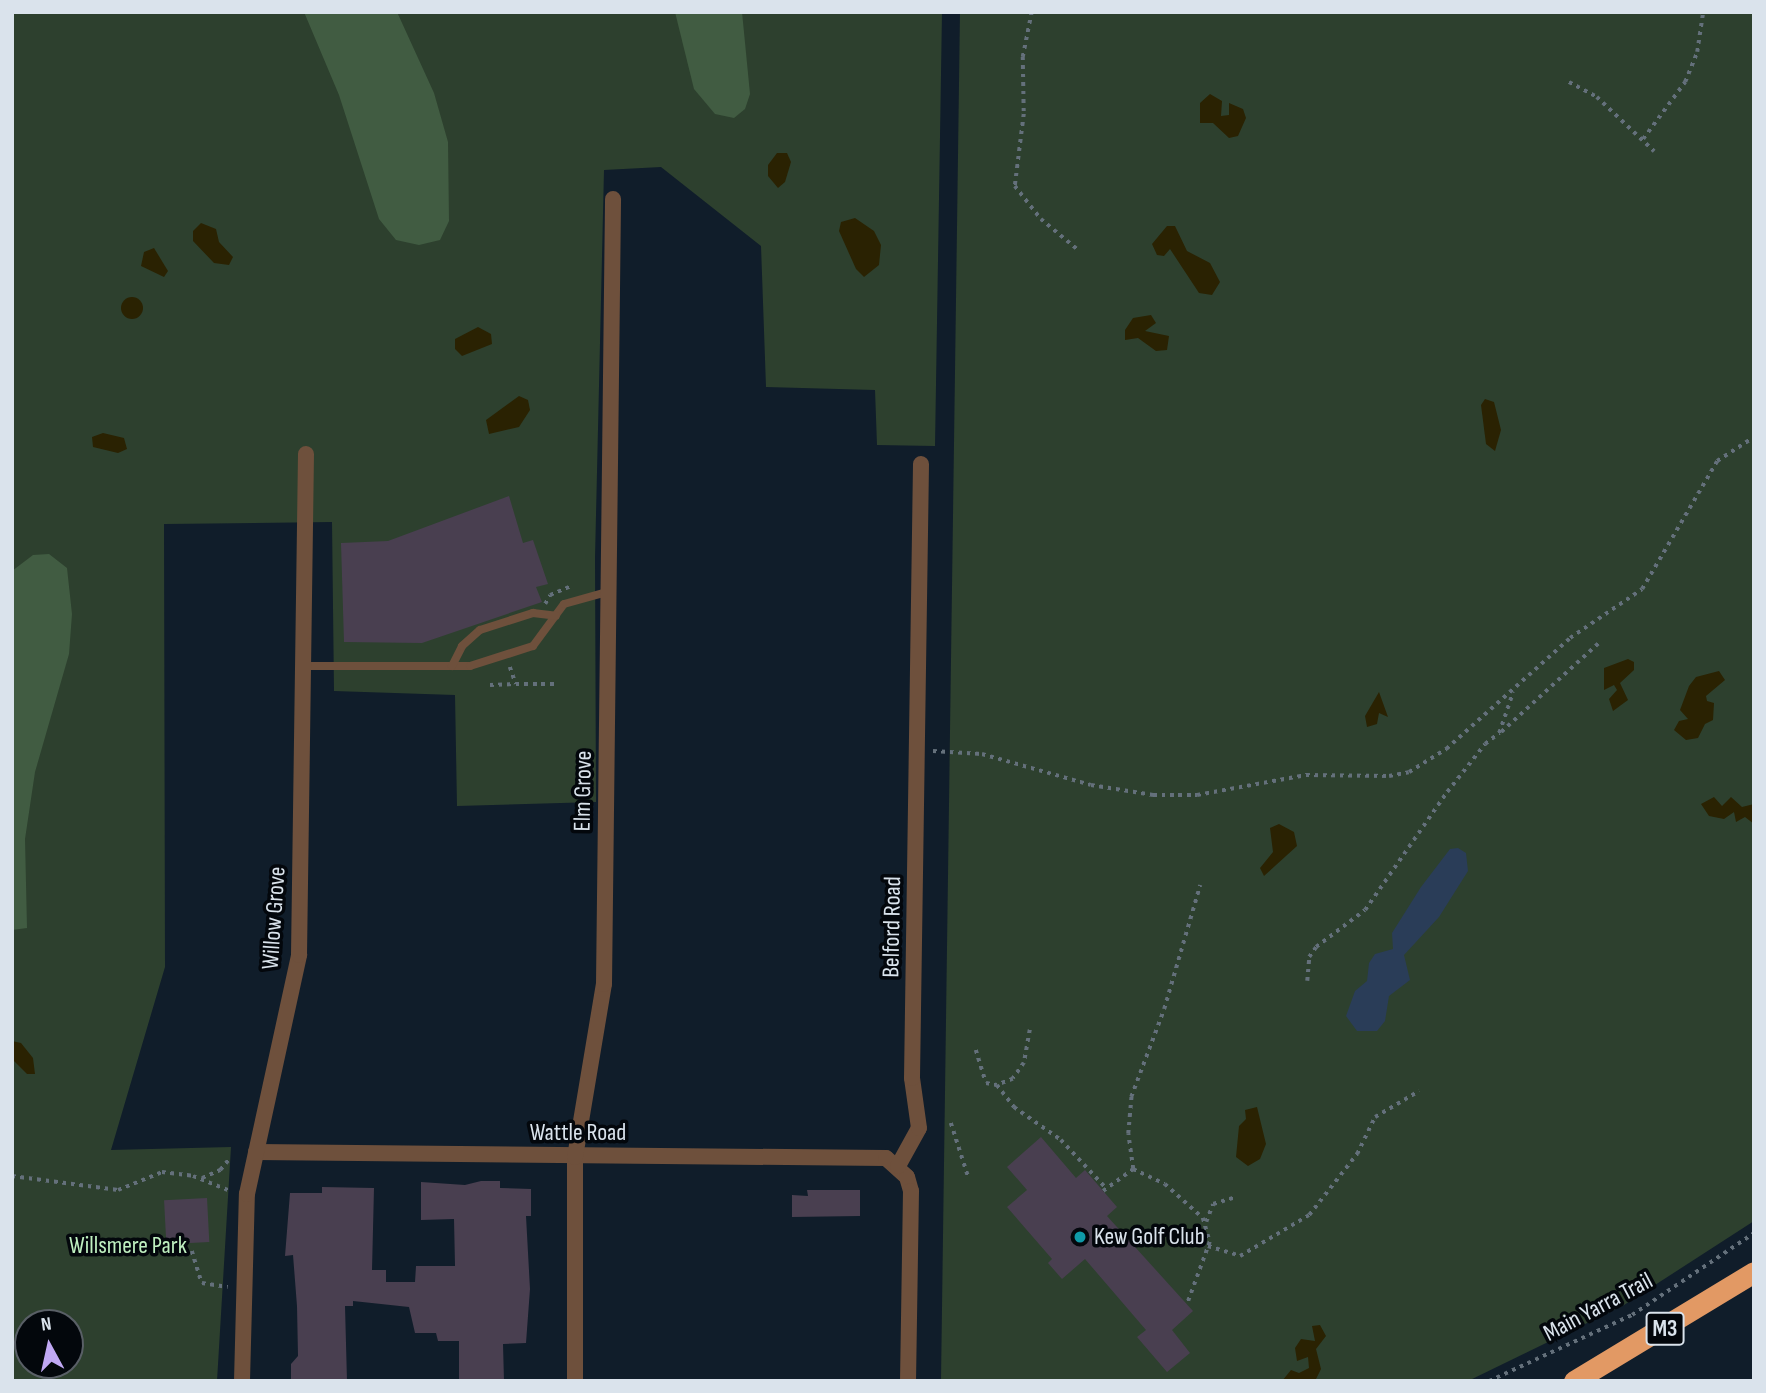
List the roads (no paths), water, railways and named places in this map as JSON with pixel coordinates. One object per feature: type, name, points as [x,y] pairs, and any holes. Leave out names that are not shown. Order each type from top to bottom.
[{"type":"highway","name":"M3","points":[[1574,1381],[1754,1272]]},
{"type":"street","name":"Elm Grove","points":[[575,1381],[576,1157],[604,984],[613,200]]},
{"type":"street","name":"Willow Grove","points":[[242,1381],[247,1195],[299,955],[306,454]]},
{"type":"street","name":"Belford Road","points":[[898,1166],[919,1128],[912,1078],[921,464]]},
{"type":"street","name":"Wattle Road","points":[[256,1152],[576,1157],[873,1156],[898,1166]]},
{"type":"street","points":[[898,1166],[911,1191],[908,1381]]},
{"type":"lane","points":[[305,666],[470,666],[533,646],[564,604],[607,593]]},
{"type":"lane","points":[[452,666],[462,646],[481,630],[533,613],[556,616]]},
{"type":"water","points":[[1458,848],[1466,853],[1468,871],[1439,917],[1404,955],[1410,980],[1389,996],[1385,1021],[1377,1031],[1357,1031],[1346,1016],[1355,991],[1367,981],[1369,963],[1375,954],[1393,949],[1392,933],[1421,887],[1450,849]]},
{"type":"place","name":"Kew Golf Club","points":[[1080,1237]]},
{"type":"park label","name":"Willsmere Park","points":[[128,1246]]}]
